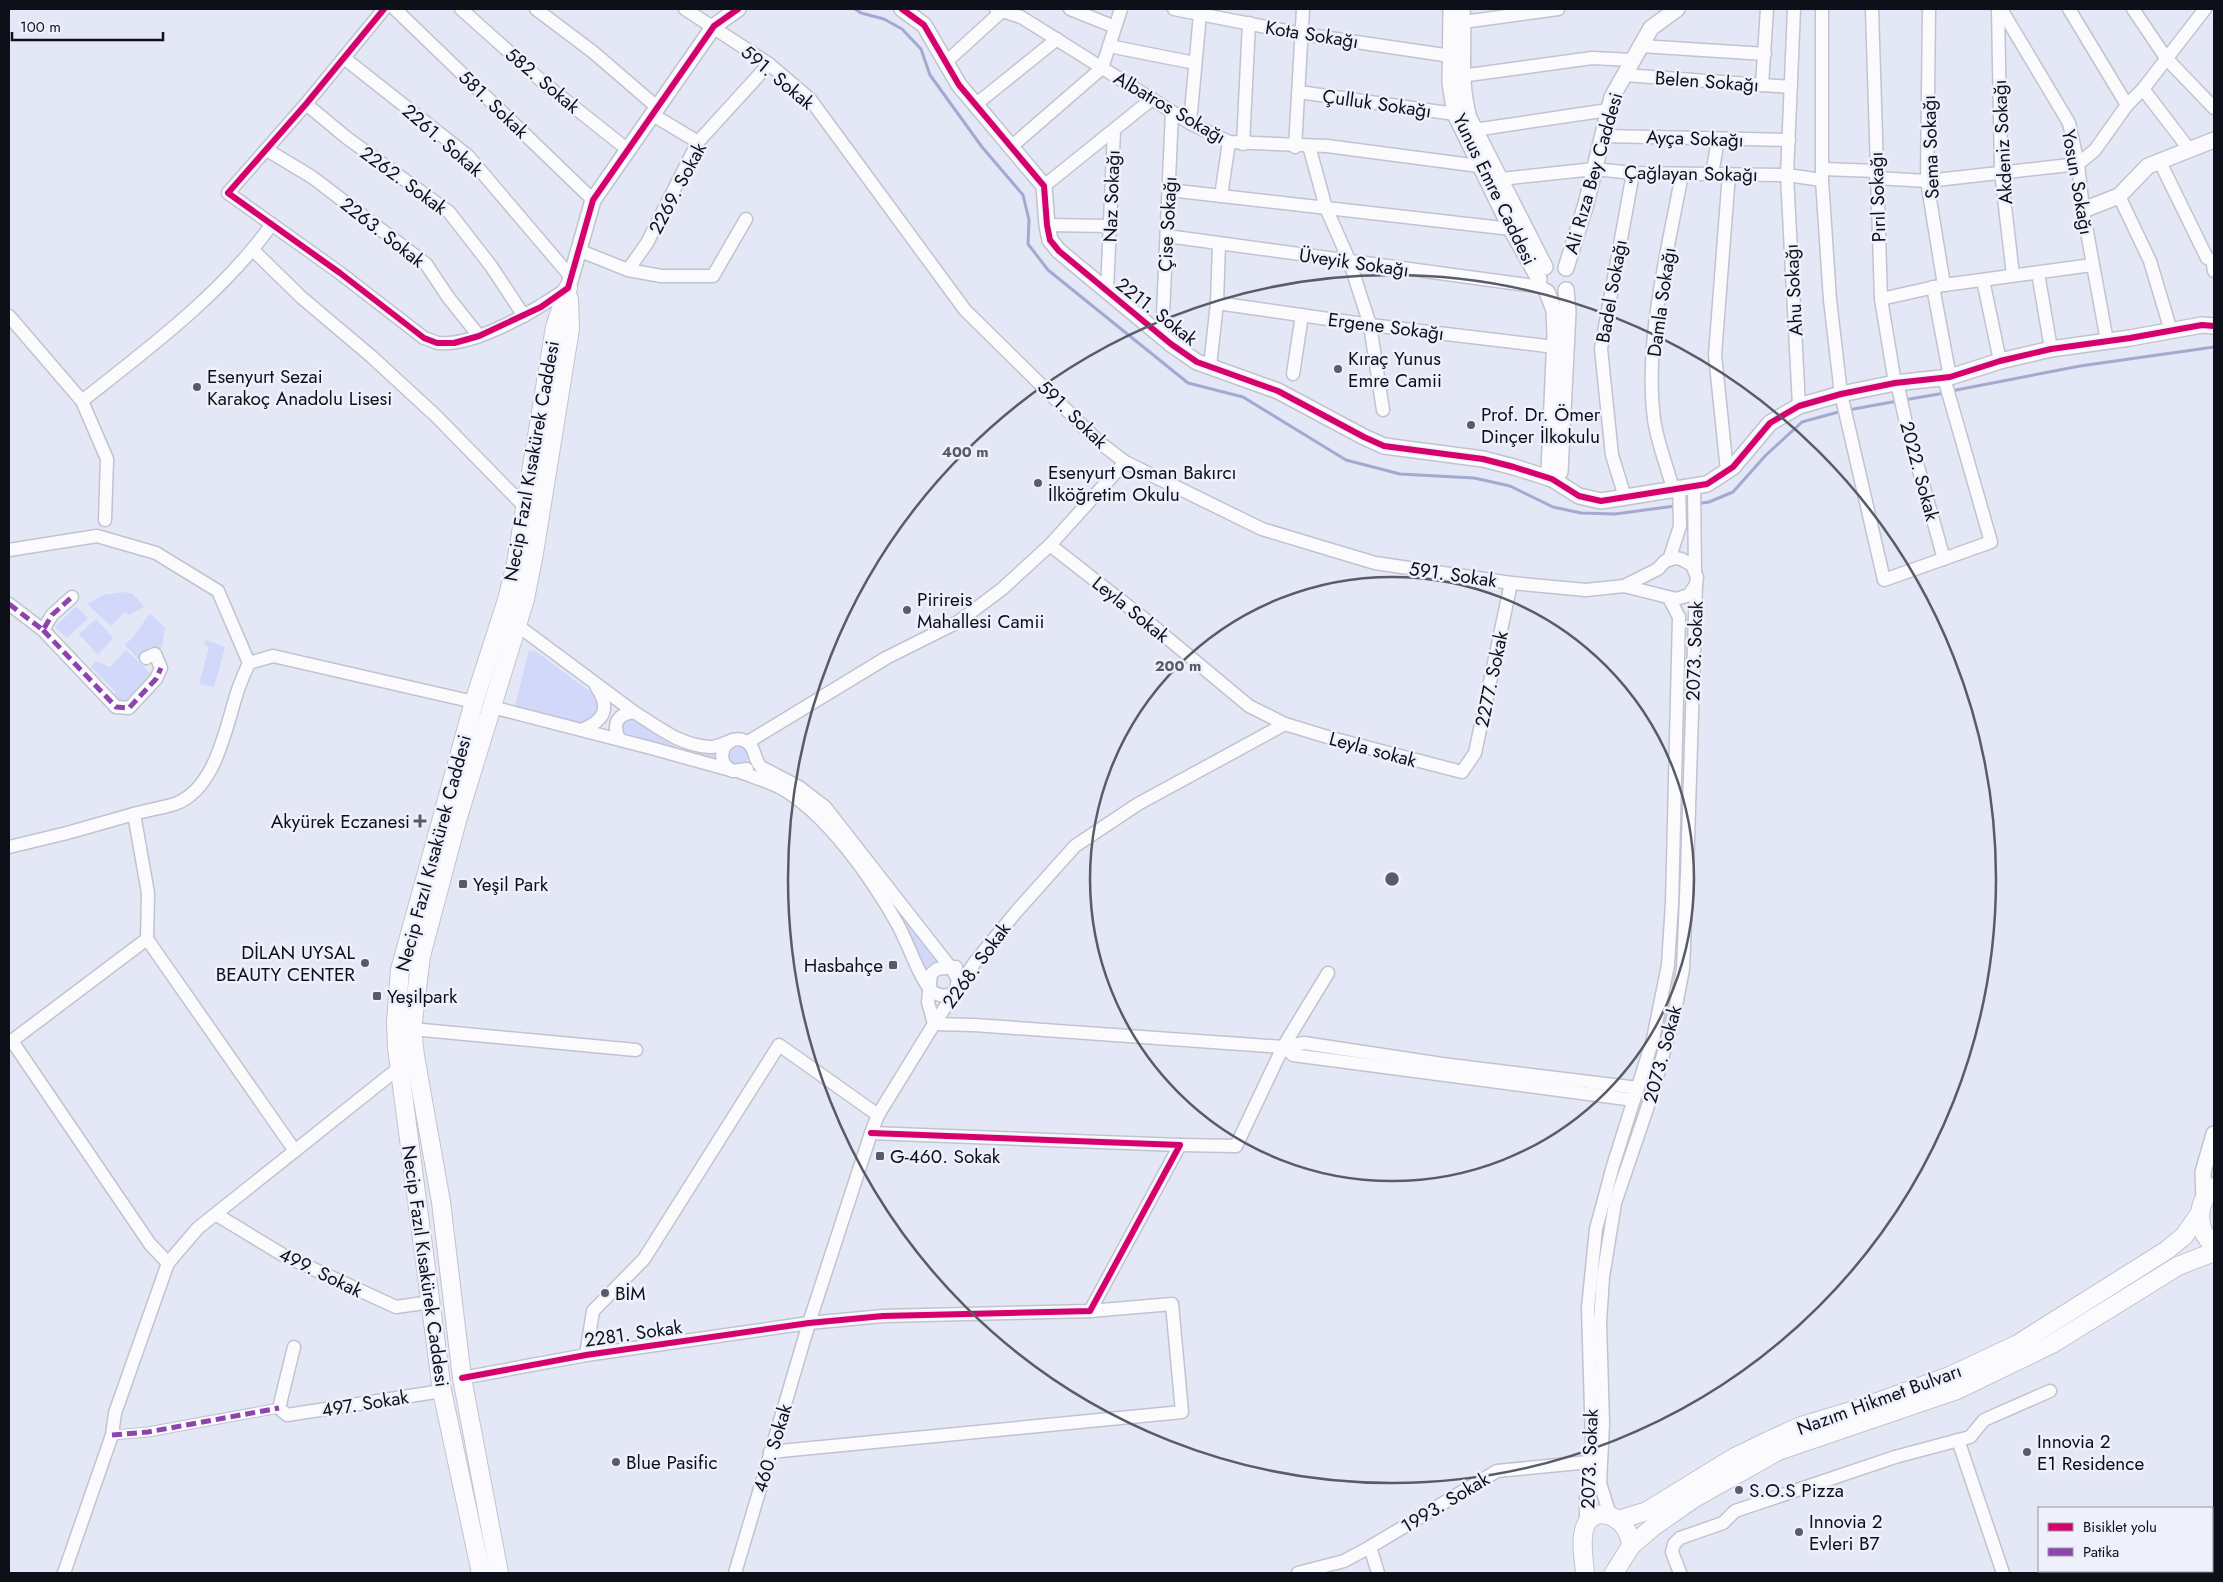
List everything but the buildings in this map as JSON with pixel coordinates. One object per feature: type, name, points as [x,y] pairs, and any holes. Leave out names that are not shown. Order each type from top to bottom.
[{"type":"main road","name":"Necip Fazıl Kısakürek Caddesi","points":[[481,1573],[442,1390],[397,1048],[396,1022],[400,970],[474,702],[507,600],[516,564],[555,327],[570,283]]},
{"type":"main road","name":"Necip Fazıl Kısakürek Caddesi","points":[[499,1573],[462,1378],[441,1202],[415,1056],[412,1029],[421,956],[458,817],[525,599],[570,329],[570,283]]},
{"type":"main road","points":[[474,702],[492,707]]},
{"type":"main road","points":[[400,1067],[415,1056]]},
{"type":"main road","points":[[2206,1200],[2204,1235],[2214,1246]]},
{"type":"main road","name":"Nazım Hikmet Bulvarı","points":[[1586,1524],[1596,1516],[1614,1518],[1647,1512],[1735,1457],[1768,1440],[1801,1426],[1861,1408],[1950,1376],[2018,1344],[2167,1250],[2184,1236],[2206,1200]]},
{"type":"main road","name":"Nazım Hikmet Bulvarı","points":[[1614,1573],[1631,1546],[1653,1527],[1693,1499],[1778,1451],[1957,1390],[2052,1344],[2178,1266],[2214,1252]]},
{"type":"main road","points":[[442,1390],[462,1378]]},
{"type":"main road","points":[[1614,1518],[1626,1526],[1630,1535],[1631,1546]]},
{"type":"main road","points":[[1585,1573],[1582,1535],[1586,1524]]},
{"type":"street","points":[[384,9],[306,104],[228,193],[340,273],[424,338],[437,343],[454,343],[479,336],[524,316],[570,283]]},
{"type":"street","name":"581. Sokak","points":[[395,9],[593,200]]},
{"type":"street","name":"582. Sokak","points":[[461,9],[545,84],[628,150]]},
{"type":"street","points":[[536,9],[593,52],[655,112],[698,142]]},
{"type":"street","name":"591. Sokak","points":[[685,9],[714,26],[769,64],[810,99],[966,310],[1099,442],[1124,462],[1262,529],[1376,563],[1510,583],[1586,590],[1624,586]]},
{"type":"street","name":"Necip Fazıl Kısakürek Caddesi","points":[[570,283],[593,200],[714,26],[727,19],[738,9]]},
{"type":"street","points":[[902,9],[924,25],[975,105],[1012,146],[1044,186],[1152,99]]},
{"type":"street","points":[[1070,9],[1115,27]]},
{"type":"street","points":[[1012,146],[1102,68],[1121,9]]},
{"type":"street","name":"Kota Sokağı","points":[[1174,9],[1302,34],[1452,56]]},
{"type":"street","points":[[1295,147],[1303,9]]},
{"type":"street","name":"Yunus Emre Caddesi","points":[[1451,9],[1452,56],[1450,82],[1456,114],[1479,166],[1511,229],[1543,282]]},
{"type":"street","points":[[1462,15],[1558,9]]},
{"type":"street","name":"Ali Rıza Bey Caddesi","points":[[1566,268],[1586,204],[1612,97],[1651,28],[1677,9]]},
{"type":"street","points":[[1762,85],[1767,9]]},
{"type":"street","name":"Ahu Sokağı","points":[[1794,9],[1787,175],[1799,406]]},
{"type":"street","points":[[1822,9],[1822,174],[1830,300],[1842,397],[1847,420],[1884,580],[1944,559]]},
{"type":"street","name":"Pırıl Sokağı","points":[[1872,9],[1881,299],[1897,387]]},
{"type":"street","name":"Sema Sokağı","points":[[1929,9],[1927,180],[1939,286],[1946,379],[1950,401],[1992,542],[1944,559]]},
{"type":"street","name":"Yosun Sokağı","points":[[2000,9],[2069,123],[2078,164],[2092,265],[2107,341]]},
{"type":"street","name":"Akdeniz Sokağı","points":[[2000,9],[2001,172],[2013,275]]},
{"type":"street","points":[[2069,9],[2127,105]]},
{"type":"street","points":[[2134,9],[2166,58],[2214,108]]},
{"type":"street","points":[[2078,164],[2095,150],[2127,105],[2143,89],[2205,9]]},
{"type":"street","points":[[946,62],[999,10]]},
{"type":"street","name":"Albatros Sokağı","points":[[999,10],[1021,17],[1190,123],[1229,142],[1295,147],[1327,146],[1479,166]]},
{"type":"street","points":[[1190,123],[1200,14]]},
{"type":"street","name":"Yunus Emre Caddesi","points":[[1462,15],[1461,76],[1464,97],[1474,130],[1500,179],[1543,282]]},
{"type":"street","points":[[1243,144],[1249,24]]},
{"type":"street","points":[[975,105],[1057,39]]},
{"type":"street","points":[[1109,46],[1196,63]]},
{"type":"street","points":[[1641,46],[1765,54]]},
{"type":"street","name":"2261. Sokak","points":[[344,58],[468,156],[570,283]]},
{"type":"street","points":[[1461,76],[1592,58],[1632,60]]},
{"type":"street","name":"2269. Sokak","points":[[628,270],[647,243],[698,142],[769,64]]},
{"type":"street","name":"Belen Sokağı","points":[[1624,76],[1791,87]]},
{"type":"street","points":[[2143,89],[2189,150]]},
{"type":"street","name":"Çulluk Sokağı","points":[[1299,92],[1456,114]]},
{"type":"street","name":"2262. Sokak","points":[[306,104],[347,138],[449,212],[491,266],[524,316]]},
{"type":"street","points":[[1474,130],[1608,110]]},
{"type":"street","name":"Çise Sokağı","points":[[1162,337],[1172,112]]},
{"type":"street","name":"Naz Sokağı","points":[[1108,291],[1114,130]]},
{"type":"street","name":"Ayça Sokağı","points":[[1602,136],[1718,140],[1789,140]]},
{"type":"street","points":[[1712,174],[1718,140]]},
{"type":"street","points":[[1221,196],[1229,142]]},
{"type":"street","points":[[2083,210],[2120,196],[2148,166],[2159,160],[2214,142]]},
{"type":"street","points":[[1309,146],[1326,208],[1349,260],[1370,325],[1383,410]]},
{"type":"street","name":"2263. Sokak","points":[[267,150],[312,177],[426,264],[448,297],[479,336]]},
{"type":"street","points":[[2159,160],[2207,258],[2213,263]]},
{"type":"street","name":"Çağlayan Sokağı","points":[[1500,179],[1594,169],[1682,174],[1876,174],[1927,180],[2078,164]]},
{"type":"street","name":"Badel Sokağı","points":[[1625,497],[1612,455],[1600,349],[1633,172]]},
{"type":"street","name":"Damla Sokağı","points":[[1682,174],[1652,348],[1654,420],[1684,489]]},
{"type":"street","points":[[1727,471],[1715,355],[1729,174]]},
{"type":"street","name":"2211. Sokak","points":[[1044,186],[1050,240],[1059,250],[1162,337],[1197,362],[1278,391],[1384,446],[1483,459],[1552,479],[1578,496],[1602,501],[1707,484],[1727,471],[1770,423],[1799,406],[1946,379],[2000,361],[2051,348],[2107,341],[2202,325],[2214,326]]},
{"type":"street","points":[[1169,190],[1511,229]]},
{"type":"street","points":[[2120,196],[2150,261],[2170,331]]},
{"type":"street","points":[[578,250],[628,270],[661,276],[713,276],[746,219]]},
{"type":"street","points":[[82,401],[166,335],[253,250],[272,224]]},
{"type":"street","points":[[1047,225],[1110,226]]},
{"type":"street","name":"Üveyik Sokağı","points":[[1167,236],[1349,260],[1543,282]]},
{"type":"street","points":[[1210,366],[1217,303],[1219,244]]},
{"type":"street","points":[[253,250],[302,297],[372,357],[428,409],[525,506]]},
{"type":"street","points":[[1553,264],[1566,268],[1570,278],[1566,290],[1568,312],[1560,472],[1552,479],[1549,471],[1555,347],[1554,310],[1543,282],[1553,264]]},
{"type":"street","points":[[1881,299],[1939,286],[2092,265]]},
{"type":"street","points":[[2038,273],[2051,348]]},
{"type":"street","points":[[1982,280],[2000,361]]},
{"type":"street","points":[[1543,282],[1557,295],[1566,290]]},
{"type":"street","name":"Ergene Sokağı","points":[[1217,303],[1370,325],[1555,347]]},
{"type":"street","points":[[1293,374],[1302,315]]},
{"type":"street","points":[[9,316],[82,401],[108,459],[105,520]]},
{"type":"street","name":"2022. Sokak","points":[[1897,387],[1944,559]]},
{"type":"street","points":[[748,742],[886,658],[958,622],[1002,589],[1050,545],[1124,462]]},
{"type":"street","points":[[1624,586],[1666,597],[1682,598],[1688,595],[1696,584],[1695,508],[1684,489]]},
{"type":"street","points":[[1624,586],[1658,569],[1669,560],[1680,526],[1680,510],[1684,489]]},
{"type":"street","points":[[9,550],[97,536],[156,553],[218,591],[249,663],[236,693],[220,748],[211,771],[197,789],[177,803],[9,847]]},
{"type":"street","name":"Leyla Sokak","points":[[1050,545],[1147,621],[1249,706],[1285,724]]},
{"type":"street","points":[[1669,560],[1681,559],[1692,565],[1695,571]]},
{"type":"street","points":[[1658,569],[1655,580],[1659,591],[1666,597]]},
{"type":"street","name":"2277. Sokak","points":[[1462,772],[1475,752],[1510,583]]},
{"type":"street","name":"2073. Sokak","points":[[1586,1524],[1586,1498],[1596,1462],[1603,1424],[1600,1322],[1607,1242],[1615,1203],[1654,1088],[1668,1040],[1676,1011],[1683,969],[1688,873],[1696,584]]},
{"type":"street","points":[[43,630],[52,615],[72,597]]},
{"type":"street","name":"2073. Sokak","points":[[1614,1518],[1600,1483],[1596,1462],[1588,1308],[1592,1256],[1601,1206],[1662,1002],[1669,947],[1679,616],[1666,597]]},
{"type":"street","points":[[9,604],[43,630],[116,707],[128,708],[156,679],[161,668],[155,654],[146,658]]},
{"type":"street","points":[[492,707],[619,739],[737,772],[779,787],[796,798],[823,822],[858,864],[881,896],[899,926],[928,987],[941,996],[950,995],[955,992],[958,980],[951,968],[869,860],[825,807],[799,787],[760,767],[752,746],[748,742],[738,739],[713,747],[679,741],[634,712],[517,625]]},
{"type":"street","points":[[249,663],[273,656],[474,702]]},
{"type":"street","points":[[582,730],[599,721],[605,707],[604,700],[594,682]]},
{"type":"street","points":[[619,739],[615,730],[618,718],[624,713],[634,712]]},
{"type":"street","name":"Leyla sokak","points":[[1285,724],[1462,772]]},
{"type":"street","name":"2268. Sokak","points":[[809,1323],[870,1133],[878,1115],[975,962],[1016,912],[1075,846],[1138,804],[1285,724]]},
{"type":"street","points":[[733,740],[725,746],[722,756],[725,766],[737,772],[750,767],[755,757]]},
{"type":"street","points":[[134,814],[148,892],[147,939],[294,1151]]},
{"type":"street","points":[[147,939],[10,1042],[150,1244],[168,1264]]},
{"type":"street","points":[[975,962],[951,968],[940,968],[933,972],[929,978],[930,1013],[934,1024],[974,1025],[1283,1046],[1304,1043],[1636,1094]]},
{"type":"street","points":[[870,1133],[1236,1146],[1283,1046],[1328,973]]},
{"type":"street","points":[[412,1029],[636,1050]]},
{"type":"street","points":[[586,1354],[592,1311],[644,1259],[779,1045],[878,1115]]},
{"type":"street","points":[[64,1573],[112,1435],[115,1413],[168,1264],[198,1228],[217,1215],[400,1067]]},
{"type":"street","points":[[2206,1200],[2203,1172],[2214,1134]]},
{"type":"street","points":[[1090,1310],[1180,1145]]},
{"type":"street","name":"499. Sokak","points":[[217,1215],[283,1255],[396,1307],[431,1302]]},
{"type":"street","name":"2281. Sokak","points":[[462,1378],[586,1354],[809,1323],[883,1316],[1090,1310],[1172,1304],[1182,1412],[770,1452]]},
{"type":"street","name":"460. Sokak","points":[[735,1573],[809,1323]]},
{"type":"street","points":[[112,1435],[148,1432],[283,1411],[294,1347]]},
{"type":"street","name":"497. Sokak","points":[[283,1411],[442,1390]]},
{"type":"street","points":[[1680,1573],[1672,1552],[1674,1544],[1680,1538],[1723,1523],[1735,1511],[1751,1504],[1905,1454],[1970,1437],[1984,1420],[2050,1391]]},
{"type":"street","points":[[1958,1440],[2003,1573]]},
{"type":"street","name":"1993. Sokak","points":[[1298,1573],[1344,1561],[1497,1470],[1596,1462]]},
{"type":"street","points":[[1370,1547],[1378,1573]]},
{"type":"shaded area","points":[[124,592],[133,594],[144,607],[129,615],[125,612],[111,626],[87,604],[103,595]]},
{"type":"shaded area","points":[[76,606],[88,618],[67,638],[55,627]]},
{"type":"shaded area","points":[[150,613],[165,628],[162,646],[157,652],[151,649],[151,653],[142,663],[125,645],[134,636]]},
{"type":"shaded area","points":[[96,619],[113,638],[98,655],[79,634]]},
{"type":"shaded area","points":[[206,640],[225,647],[214,687],[199,684],[209,647],[204,645]]},
{"type":"shaded area","points":[[126,650],[151,674],[122,704],[113,696],[116,692],[91,667],[96,661],[110,667]]},
{"type":"shaded area","points":[[529,650],[535,651],[592,693],[598,707],[591,718],[582,724],[515,706]]},
{"type":"shaded area","points":[[631,718],[661,739],[691,752],[624,733],[621,729],[623,720]]},
{"type":"shaded area","points":[[739,747],[747,752],[748,756],[743,764],[739,765],[731,760],[730,756],[735,748]]},
{"type":"shaded area","points":[[694,753],[718,753],[718,760]]},
{"type":"shaded area","points":[[896,906],[938,960],[925,968],[893,908]]},
{"type":"waterway","points":[[855,9],[861,13],[884,19],[902,29],[921,49],[930,75],[982,147],[1023,195],[1029,220],[1028,244],[1048,270],[1188,383],[1243,397],[1346,460],[1400,474],[1474,478],[1510,486],[1553,507],[1581,513],[1615,514],[1675,506]]},
{"type":"waterway","points":[[1951,391],[2080,366],[2214,347]]},
{"type":"waterway","points":[[1904,400],[1945,393]]},
{"type":"waterway","points":[[1848,410],[1898,401]]},
{"type":"waterway","points":[[1696,504],[1709,502],[1733,492],[1766,455],[1802,422],[1842,411]]},
{"type":"marked path","points":[[9,604],[43,630],[52,615],[72,597]]},
{"type":"marked path","points":[[43,630],[116,707],[129,708],[156,679],[161,668]]},
{"type":"marked path","points":[[112,1435],[148,1432],[279,1408]]},
{"type":"cycle path","points":[[384,9],[306,104],[228,193],[340,273],[424,338],[437,343],[454,343],[479,336],[541,307],[568,288],[593,200],[714,26],[738,9]]},
{"type":"cycle path","points":[[902,9],[924,25],[959,85],[1044,186],[1050,240],[1059,251],[1171,344],[1197,362],[1278,391],[1384,446],[1483,459],[1552,479],[1579,496],[1601,501],[1707,484],[1733,467],[1770,423],[1799,406],[1841,394],[1895,383],[1950,377],[2000,361],[2051,349],[2130,338],[2202,325],[2214,326]]},
{"type":"cycle path","points":[[462,1378],[586,1355],[809,1323],[883,1316],[1090,1311],[1180,1145],[871,1133]]},
{"type":"place","name":"Kıraç Yunus Emre Camii","points":[[1338,369]]},
{"type":"place","name":"Esenyurt Sezai Karakoç Anadolu Lisesi","points":[[197,387]]},
{"type":"place","name":"Prof. Dr. Ömer Dinçer İlkokulu","points":[[1471,425]]},
{"type":"place","name":"Esenyurt Osman Bakırcı İlköğretim Okulu","points":[[1038,483]]},
{"type":"place","name":"Pirireis Mahallesi Camii","points":[[907,610]]},
{"type":"place","name":"Akyürek Eczanesi","points":[[420,821]]},
{"type":"place","name":"Yeşil Park","points":[[463,884]]},
{"type":"place","name":"DİLAN UYSAL BEAUTY CENTER","points":[[365,963]]},
{"type":"place","name":"Hasbahçe","points":[[893,965]]},
{"type":"place","name":"Yeşilpark","points":[[377,996]]},
{"type":"place","name":"G-460. Sokak","points":[[880,1156]]},
{"type":"place","name":"BİM","points":[[605,1293]]},
{"type":"place","name":"Innovia 2 E1 Residence","points":[[2027,1452]]},
{"type":"place","name":"Blue Pasific","points":[[616,1462]]},
{"type":"place","name":"S.O.S Pizza","points":[[1739,1490]]},
{"type":"place","name":"Innovia 2 Evleri B7","points":[[1799,1532]]}]
